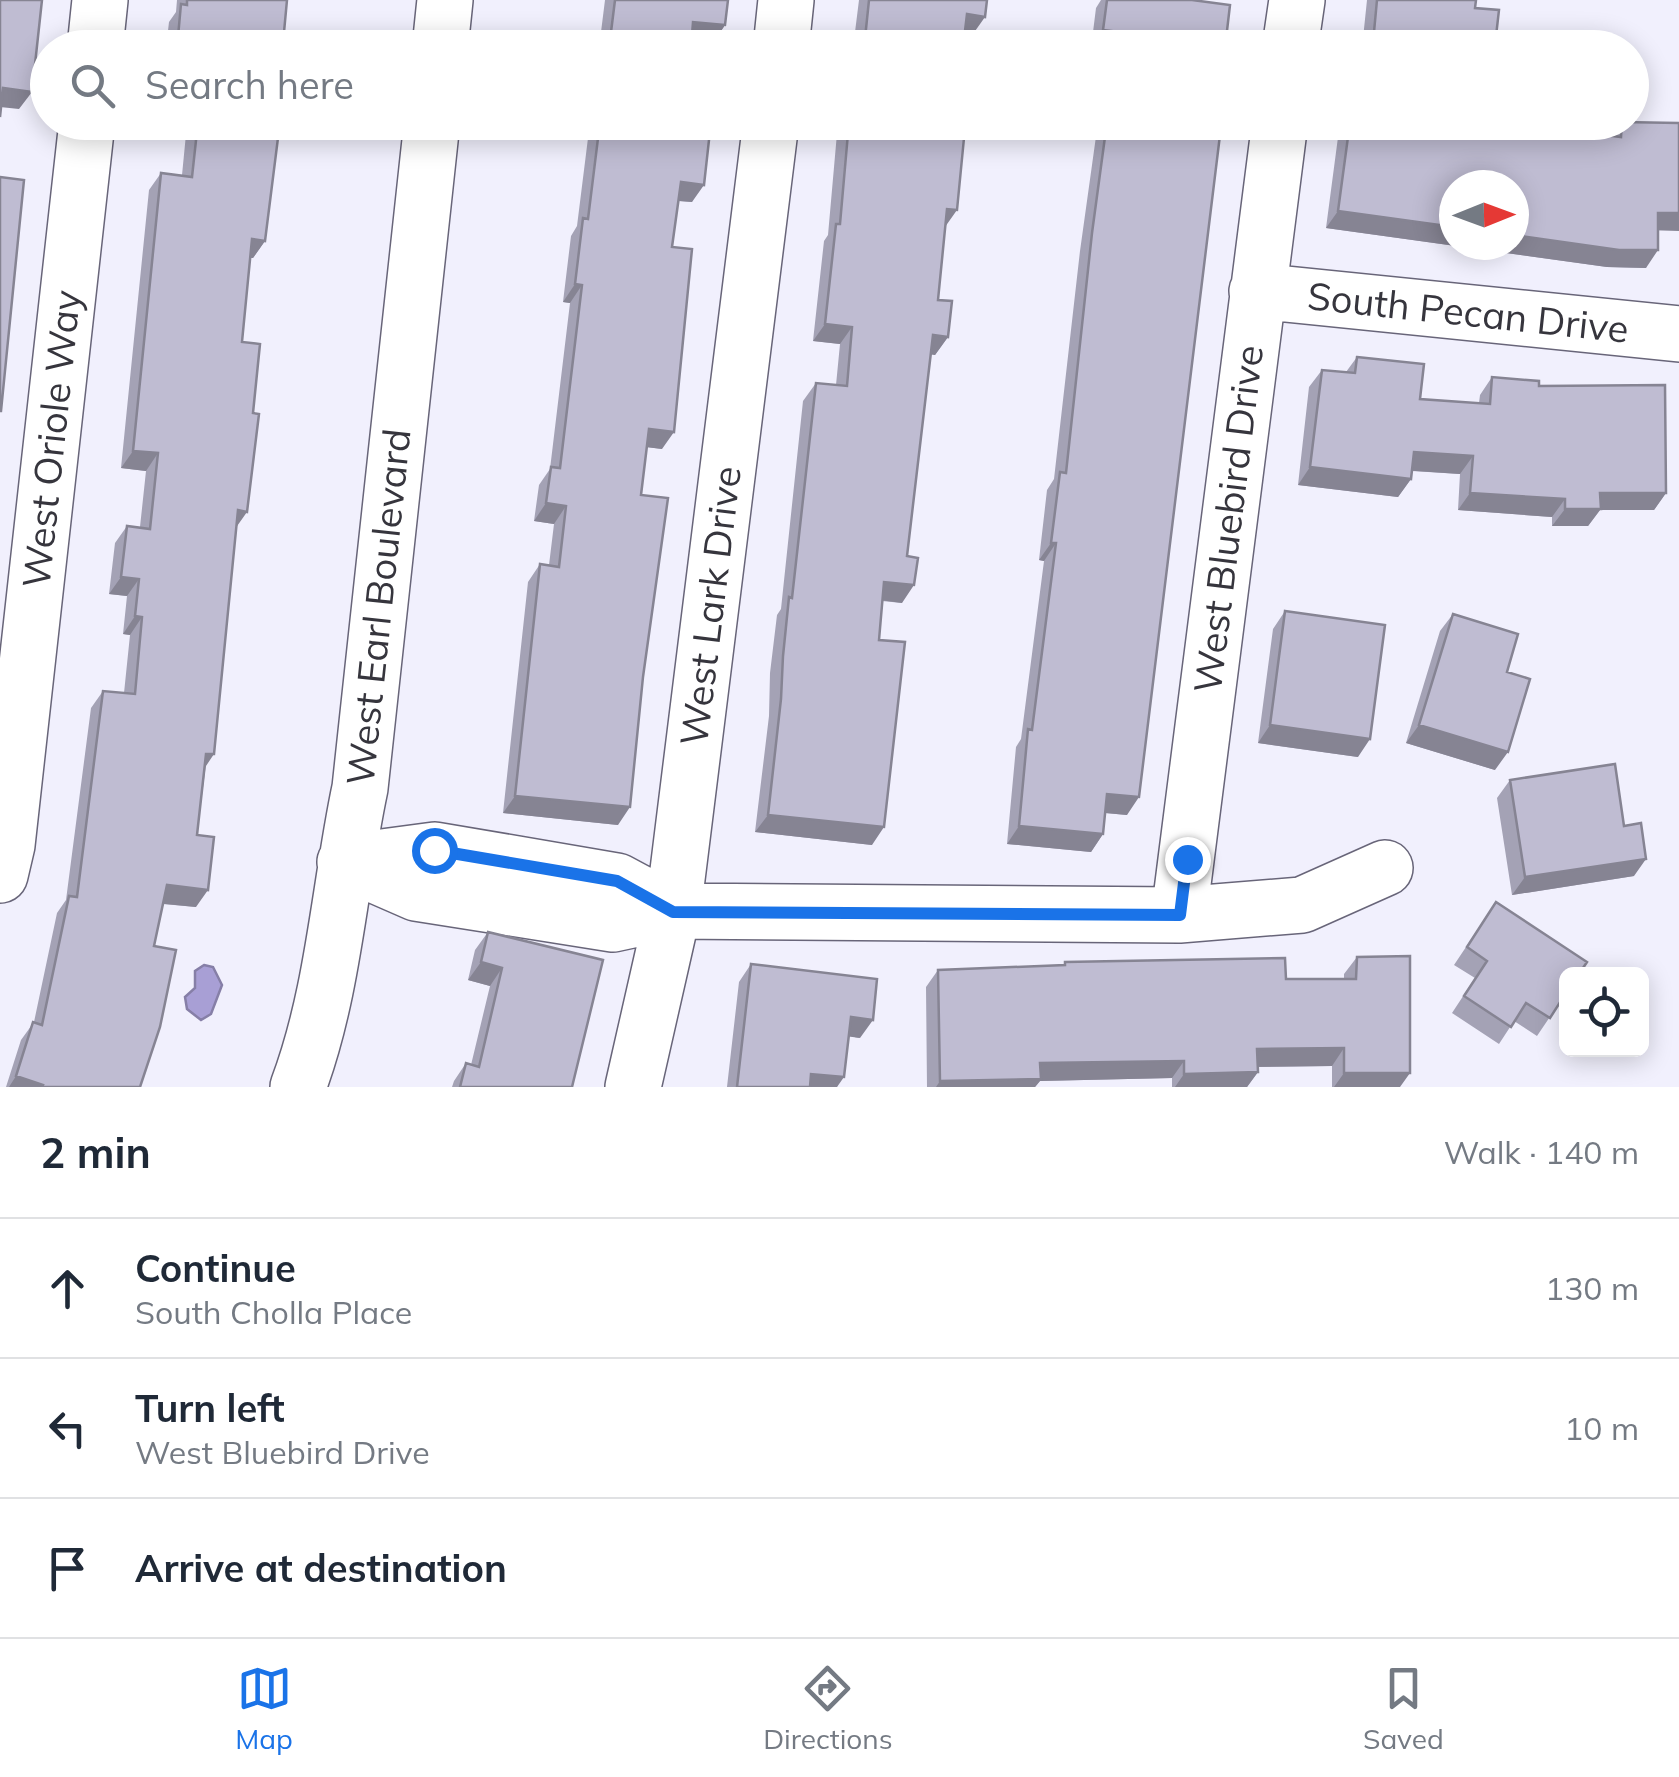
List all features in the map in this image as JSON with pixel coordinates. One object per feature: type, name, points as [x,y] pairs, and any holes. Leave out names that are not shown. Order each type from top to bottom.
[{"type":"street","points":[[97,30],[100,0]]},
{"type":"street","points":[[442,30],[445,0]]},
{"type":"street","points":[[782,30],[786,0]]},
{"type":"street","points":[[1293,30],[1297,0]]},
{"type":"street","name":"West Oriole Way","points":[[0,875],[8,845],[85,140]]},
{"type":"street","name":"West Earl Boulevard","points":[[298,1087],[311,1052],[336,938],[345,862],[360,788],[430,140]]},
{"type":"street","name":"West Lark Drive","points":[[633,1087],[673,912],[769,140]]},
{"type":"street","name":"West Bluebird Drive","points":[[1180,915],[1278,140]]},
{"type":"street","name":"South Pecan Drive","points":[[1257,291],[1679,334]]},
{"type":"street","points":[[345,862],[434,850],[617,881],[673,912],[1180,915],[1302,905],[1385,868]]},
{"type":"shaded area","points":[[204,965],[213,967],[222,985],[211,1014],[201,1020],[187,1009],[185,997],[195,988],[195,971]]},
{"type":"building","points":[[0,0],[42,0],[39,30],[30,30],[30,92],[3,88],[0,117]]},
{"type":"building","points":[[187,0],[287,0],[284,30],[179,30],[181,4],[187,5]]},
{"type":"building","points":[[615,0],[728,0],[725,25],[693,22],[692,30],[611,30]]},
{"type":"building","points":[[869,0],[987,0],[985,17],[967,14],[965,30],[866,30]]},
{"type":"building","points":[[1107,0],[1192,0],[1230,5],[1227,30],[1103,30]]},
{"type":"building","points":[[1377,0],[1476,0],[1475,8],[1499,10],[1497,30],[1374,30]]},
{"type":"building","points":[[1649,122],[1679,123],[1679,213],[1658,213],[1658,250],[1619,250],[1529,237],[1529,170],[1439,170],[1439,225],[1338,211],[1348,140],[1649,140]]},
{"type":"building","points":[[196,140],[278,140],[265,241],[252,239],[242,342],[260,344],[253,413],[259,414],[247,512],[238,510],[214,754],[206,754],[197,835],[214,837],[208,890],[167,885],[154,946],[176,950],[160,1027],[140,1087],[42,1087],[16,1076],[33,1022],[42,1025],[69,896],[77,897],[103,691],[135,694],[142,617],[135,616],[139,579],[121,577],[127,526],[150,529],[158,453],[133,451],[161,173],[192,177]]},
{"type":"building","points":[[598,140],[709,140],[704,185],[681,182],[672,247],[692,249],[674,432],[649,429],[641,495],[668,498],[630,807],[515,796],[540,564],[559,567],[566,506],[546,503],[551,467],[560,468],[582,285],[575,284],[583,218],[588,219]]},
{"type":"building","points":[[847,140],[964,140],[957,210],[947,209],[938,300],[952,301],[948,337],[933,335],[907,556],[918,558],[914,585],[884,582],[879,640],[905,642],[884,827],[768,815],[789,597],[792,598],[816,383],[847,386],[852,327],[825,324],[836,224],[840,224]]},
{"type":"building","points":[[1105,140],[1219,140],[1139,797],[1107,794],[1103,834],[1019,826],[1028,729],[1032,730],[1056,543],[1051,543],[1060,472],[1066,473]]},
{"type":"building","points":[[0,177],[24,180],[1,411],[0,411]]},
{"type":"building","points":[[1357,357],[1424,364],[1420,399],[1490,404],[1492,377],[1539,381],[1539,386],[1665,385],[1666,493],[1600,493],[1601,509],[1565,509],[1565,499],[1470,493],[1473,456],[1414,452],[1411,479],[1310,467],[1322,370],[1355,373]]},
{"type":"building","points":[[1285,611],[1385,625],[1370,739],[1270,725]]},
{"type":"building","points":[[1453,614],[1518,634],[1507,672],[1530,679],[1508,752],[1419,725]]},
{"type":"building","points":[[1615,764],[1624,826],[1641,823],[1646,859],[1525,877],[1510,780]]},
{"type":"building","points":[[1496,902],[1587,962],[1584,967],[1559,967],[1559,1004],[1550,1018],[1526,1003],[1511,1027],[1464,996],[1487,961],[1467,947]]},
{"type":"building","points":[[488,932],[603,960],[572,1087],[460,1087],[466,1063],[479,1067],[502,968],[481,962]]},
{"type":"building","points":[[1410,956],[1410,1073],[1344,1073],[1344,1048],[1257,1049],[1258,1072],[1184,1074],[1184,1061],[1040,1063],[1041,1079],[940,1081],[938,970],[1065,962],[1285,958],[1286,979],[1356,979],[1357,957]]},
{"type":"building","points":[[751,964],[877,979],[873,1020],[851,1017],[844,1077],[811,1074],[810,1087],[737,1087]]},
{"type":"route","points":[[434,850],[617,881],[673,912],[1180,915],[1187,859]]}]
